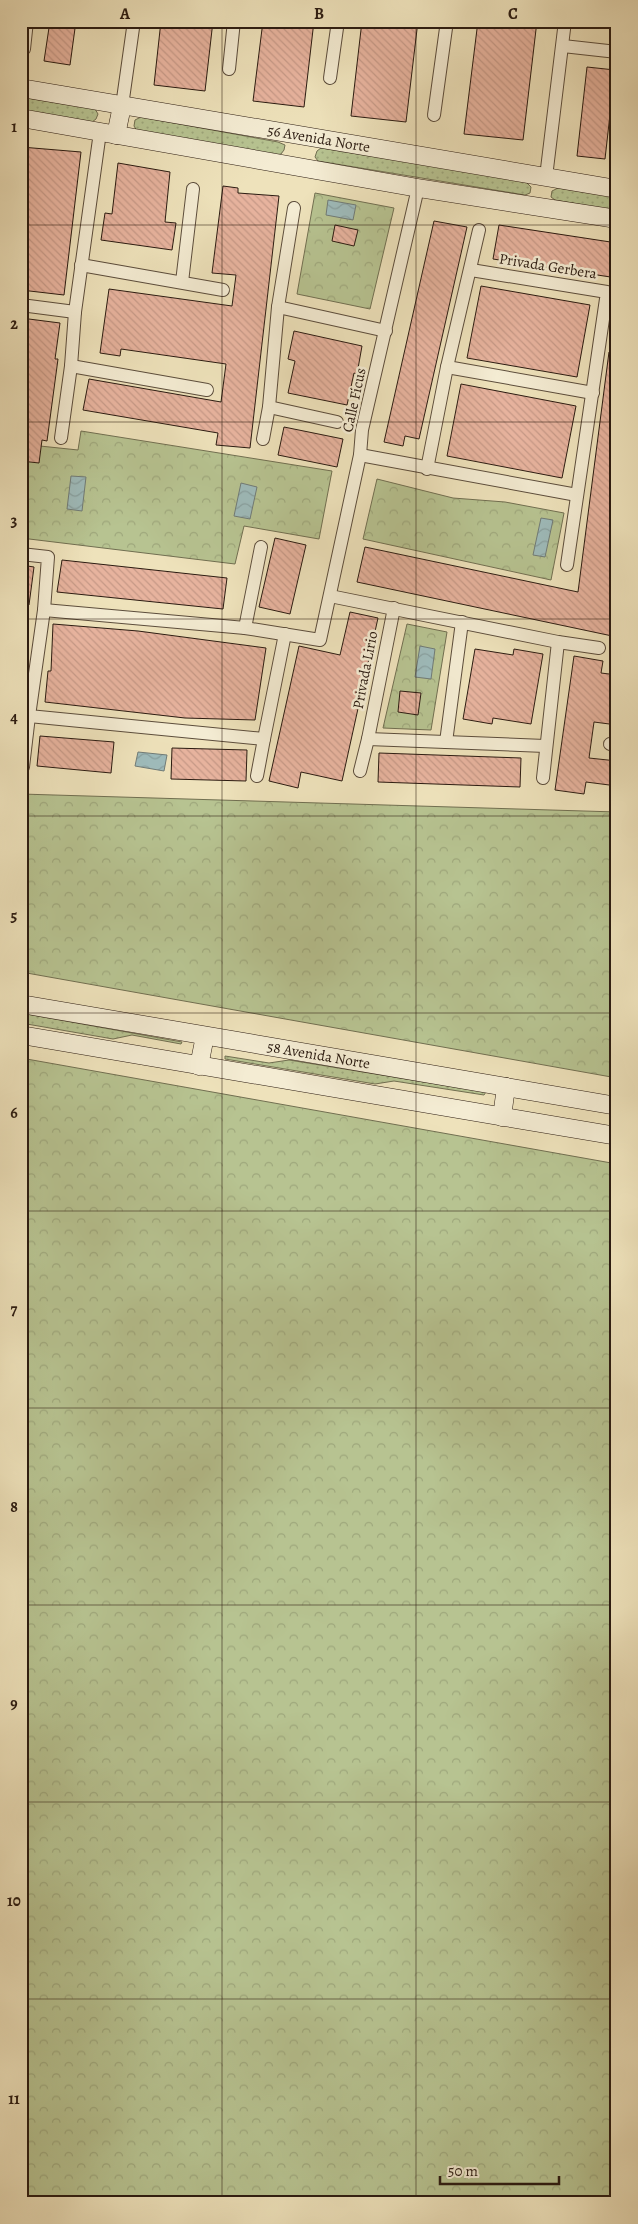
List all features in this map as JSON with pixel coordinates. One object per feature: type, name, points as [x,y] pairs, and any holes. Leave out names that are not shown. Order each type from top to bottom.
[{"type":"main road","name":"56 Avenida Norte","points":[[21,88],[617,189]]},
{"type":"main road","points":[[108,134],[122,106]]},
{"type":"main road","name":"56 Avenida Norte","points":[[21,118],[418,188],[617,219]]},
{"type":"main road","points":[[296,166],[303,137]]},
{"type":"main road","points":[[536,205],[546,177]]},
{"type":"main road","name":"58 Avenida Norte","points":[[21,1004],[617,1106]]},
{"type":"main road","name":"58 Avenida Norte","points":[[21,1035],[617,1136]]},
{"type":"main road","points":[[199,1066],[204,1036]]},
{"type":"main road","points":[[502,1117],[506,1087]]},
{"type":"street","points":[[24,49],[27,21]]},
{"type":"street","points":[[122,106],[134,21]]},
{"type":"street","points":[[229,69],[234,21]]},
{"type":"street","points":[[330,78],[338,21]]},
{"type":"street","points":[[434,115],[447,21]]},
{"type":"street","points":[[546,177],[565,21]]},
{"type":"street","points":[[563,46],[617,52]]},
{"type":"street","points":[[60,438],[71,366],[81,265],[108,134]]},
{"type":"street","name":"Calle Ficus","points":[[285,634],[320,640],[360,455],[362,430],[418,188]]},
{"type":"street","points":[[182,282],[193,189]]},
{"type":"street","points":[[263,439],[269,406],[278,307],[294,208]]},
{"type":"street","points":[[427,469],[447,367],[479,230]]},
{"type":"street","points":[[81,265],[222,290]]},
{"type":"street","name":"Privada Gerbera","points":[[471,270],[607,292],[567,565]]},
{"type":"street","points":[[21,305],[75,312]]},
{"type":"street","points":[[278,307],[386,331]]},
{"type":"street","points":[[71,366],[207,390]]},
{"type":"street","points":[[447,367],[593,394]]},
{"type":"street","points":[[269,406],[337,422]]},
{"type":"street","points":[[360,455],[427,469],[577,495]]},
{"type":"street","points":[[245,628],[260,547]]},
{"type":"street","points":[[21,554],[48,558],[44,610],[22,767]]},
{"type":"street","points":[[330,596],[558,642],[599,648]]},
{"type":"street","name":"Privada Lirio","points":[[360,772],[394,608]]},
{"type":"street","points":[[44,610],[245,628],[285,634],[257,776]]},
{"type":"street","points":[[446,742],[462,622]]},
{"type":"street","points":[[543,778],[558,642]]},
{"type":"street","points":[[29,716],[264,739]]},
{"type":"street","points":[[368,739],[546,746]]},
{"type":"green space","points":[[21,97],[95,109],[98,114],[92,122],[21,110]]},
{"type":"green space","points":[[141,117],[278,142],[285,145],[284,150],[281,154],[275,155],[137,131],[134,126],[135,120]]},
{"type":"green space","points":[[321,148],[525,181],[531,187],[530,193],[525,195],[318,161],[315,157],[317,151]]},
{"type":"green space","points":[[558,188],[617,197],[617,211],[555,200],[551,197],[552,191]]},
{"type":"green space","points":[[315,193],[394,208],[370,309],[297,294]]},
{"type":"green space","points":[[81,431],[332,471],[319,539],[244,526],[235,564],[21,538],[21,444],[78,450]]},
{"type":"green space","points":[[377,479],[453,498],[505,502],[564,513],[551,580],[363,539]]},
{"type":"green space","points":[[407,624],[447,632],[431,730],[383,728]]},
{"type":"green space","points":[[21,794],[617,812],[617,1078],[21,972]]},
{"type":"green space","points":[[21,1013],[182,1042],[181,1044],[132,1035],[113,1039],[21,1023]]},
{"type":"green space","points":[[225,1056],[269,1063],[289,1060],[486,1092],[484,1095],[394,1081],[375,1084],[225,1059]]},
{"type":"green space","points":[[21,1058],[617,1164],[617,2203],[21,2203]]},
{"type":"water","points":[[328,200],[356,205],[353,220],[326,215]]},
{"type":"water","points":[[71,476],[86,477],[82,511],[67,509]]},
{"type":"water","points":[[241,483],[257,487],[250,519],[234,516]]},
{"type":"water","points":[[541,518],[553,520],[545,557],[533,555]]},
{"type":"water","points":[[420,646],[435,649],[431,679],[415,677]]},
{"type":"water","points":[[138,752],[167,755],[164,771],[135,766]]},
{"type":"building","points":[[50,21],[76,21],[70,65],[44,61]]},
{"type":"building","points":[[161,21],[213,21],[205,91],[154,85]]},
{"type":"building","points":[[263,21],[314,21],[304,107],[253,101]]},
{"type":"building","points":[[362,21],[418,21],[406,122],[351,116]]},
{"type":"building","points":[[478,21],[537,21],[523,140],[464,134]]},
{"type":"building","points":[[587,67],[615,70],[605,159],[577,156]]},
{"type":"building","points":[[21,147],[81,152],[64,295],[21,290]]},
{"type":"building","points":[[118,163],[170,172],[165,222],[176,223],[172,250],[101,240],[105,213],[112,214]]},
{"type":"building","points":[[223,186],[238,188],[238,193],[279,196],[250,448],[216,445],[218,433],[83,410],[89,379],[221,402],[226,364],[121,349],[120,356],[100,353],[109,289],[232,306],[236,275],[212,273]]},
{"type":"building","points":[[434,221],[467,227],[419,439],[405,436],[403,446],[384,442]]},
{"type":"building","points":[[335,225],[358,230],[354,246],[332,241]]},
{"type":"building","points":[[499,225],[617,243],[617,278],[493,259]]},
{"type":"building","points":[[481,286],[590,305],[577,377],[467,358]]},
{"type":"building","points":[[21,318],[60,323],[55,359],[58,359],[47,441],[42,440],[39,463],[21,461],[21,400],[28,347],[21,346]]},
{"type":"building","points":[[294,331],[362,346],[357,374],[354,373],[347,405],[288,393],[295,361],[288,359]]},
{"type":"building","points":[[609,352],[617,353],[617,566],[612,612],[617,613],[617,637],[357,582],[365,547],[578,592]]},
{"type":"building","points":[[461,384],[576,406],[562,478],[447,456]]},
{"type":"building","points":[[284,427],[343,439],[337,467],[278,455]]},
{"type":"building","points":[[275,538],[306,545],[290,614],[259,607]]},
{"type":"building","points":[[62,560],[227,578],[223,609],[57,592]]},
{"type":"building","points":[[21,565],[34,567],[29,605],[21,605]]},
{"type":"building","points":[[350,612],[378,618],[342,781],[301,772],[298,788],[269,781],[299,646],[340,655]]},
{"type":"building","points":[[53,624],[138,631],[266,648],[255,720],[185,718],[45,702],[48,671],[51,671]]},
{"type":"building","points":[[475,649],[513,655],[514,649],[543,654],[531,724],[493,718],[492,724],[463,719]]},
{"type":"building","points":[[574,656],[603,661],[601,673],[617,675],[617,725],[594,722],[589,758],[617,761],[617,786],[586,782],[584,794],[555,790]]},
{"type":"building","points":[[400,691],[421,693],[418,715],[398,712]]},
{"type":"building","points":[[40,736],[114,742],[111,773],[37,766]]},
{"type":"building","points":[[172,748],[247,750],[246,781],[171,779]]},
{"type":"building","points":[[379,753],[521,758],[520,787],[378,782]]}]
